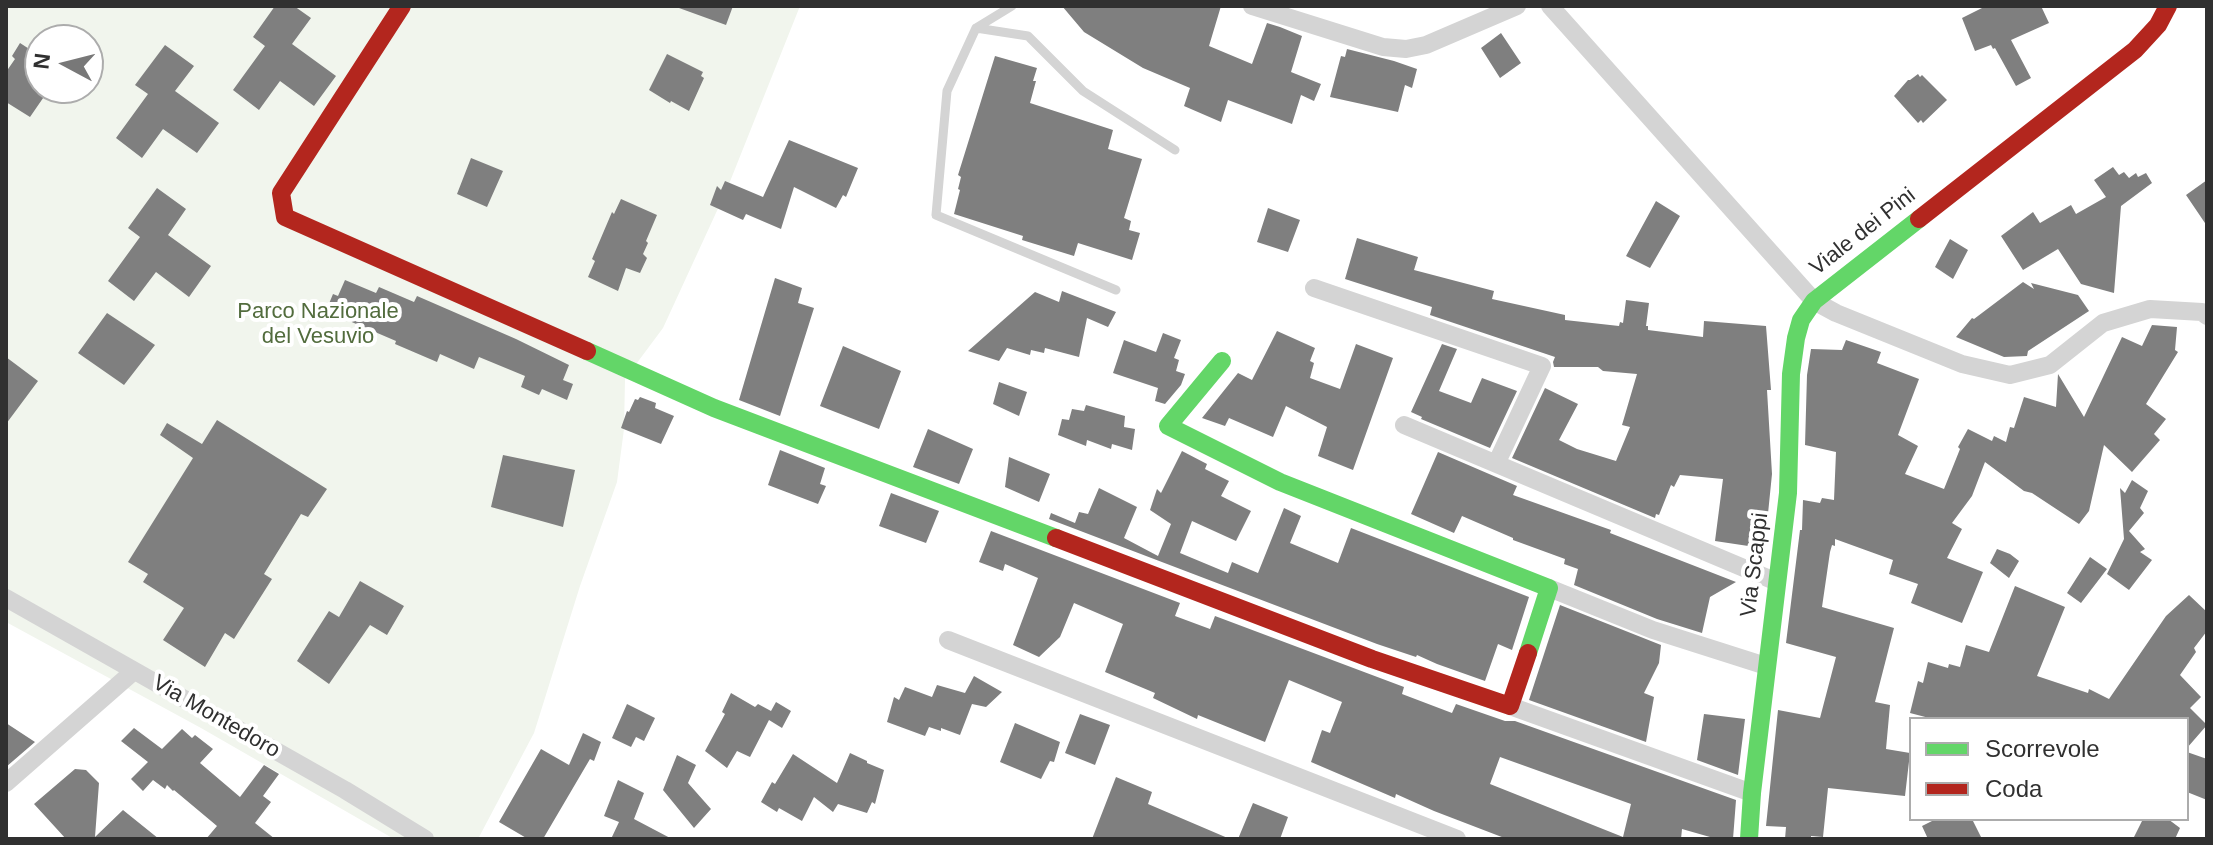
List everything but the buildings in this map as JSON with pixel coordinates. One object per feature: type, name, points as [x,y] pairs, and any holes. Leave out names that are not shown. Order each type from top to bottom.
[{"type":"street","points":[[402,6],[281,193],[285,217],[714,408],[1357,654],[1752,793]]},
{"type":"street","points":[[1252,6],[1383,47],[1406,49],[1426,45],[1517,6]]},
{"type":"street","name":"Viale dei Pini","points":[[1550,6],[1814,301],[2135,50],[2158,25],[2168,6]]},
{"type":"street","points":[[1314,288],[1542,366],[1497,462]]},
{"type":"street","points":[[1814,301],[1836,313],[1962,364],[2010,375],[2050,365],[2103,323],[2150,309],[2202,312],[2207,316]]},
{"type":"street","name":"Via Scappi","points":[[1749,839],[1766,666],[1788,493],[1791,374],[1801,320],[1814,301]]},
{"type":"street","points":[[1222,361],[1168,426],[1280,482],[1653,630],[1766,666]]},
{"type":"street","points":[[1404,425],[1777,582]]},
{"type":"street","points":[[1510,706],[1549,588]]},
{"type":"street","name":"Via Montedoro","points":[[6,598],[345,790],[425,839]]},
{"type":"street","points":[[948,640],[1457,839]]},
{"type":"street","points":[[6,783],[134,671]]},
{"type":"lane","points":[[1012,6],[976,28],[947,91],[936,215],[1116,290]]},
{"type":"lane","points":[[976,28],[1028,36],[1083,91],[1175,150]]},
{"type":"green space","name":"Parco Nazionale del Vesuvio","points":[[6,6],[800,6],[727,189],[663,328],[625,379],[624,429],[617,482],[580,586],[534,733],[478,839],[394,839],[201,728],[6,622]]},
{"type":"traffic: fast","points":[[1749,839],[1788,493],[1791,374],[1796,338],[1801,320],[1814,301],[1919,219]]},
{"type":"traffic: fast","points":[[587,351],[714,408],[1056,538]]},
{"type":"traffic: fast","points":[[1222,361],[1168,426],[1280,482],[1549,588],[1528,653]]},
{"type":"traffic: jam","points":[[402,6],[281,193],[285,217],[587,351]]},
{"type":"traffic: jam","points":[[1919,219],[2135,50],[2158,25],[2168,6]]},
{"type":"traffic: jam","points":[[1056,538],[1372,659],[1510,706],[1528,653]]}]
